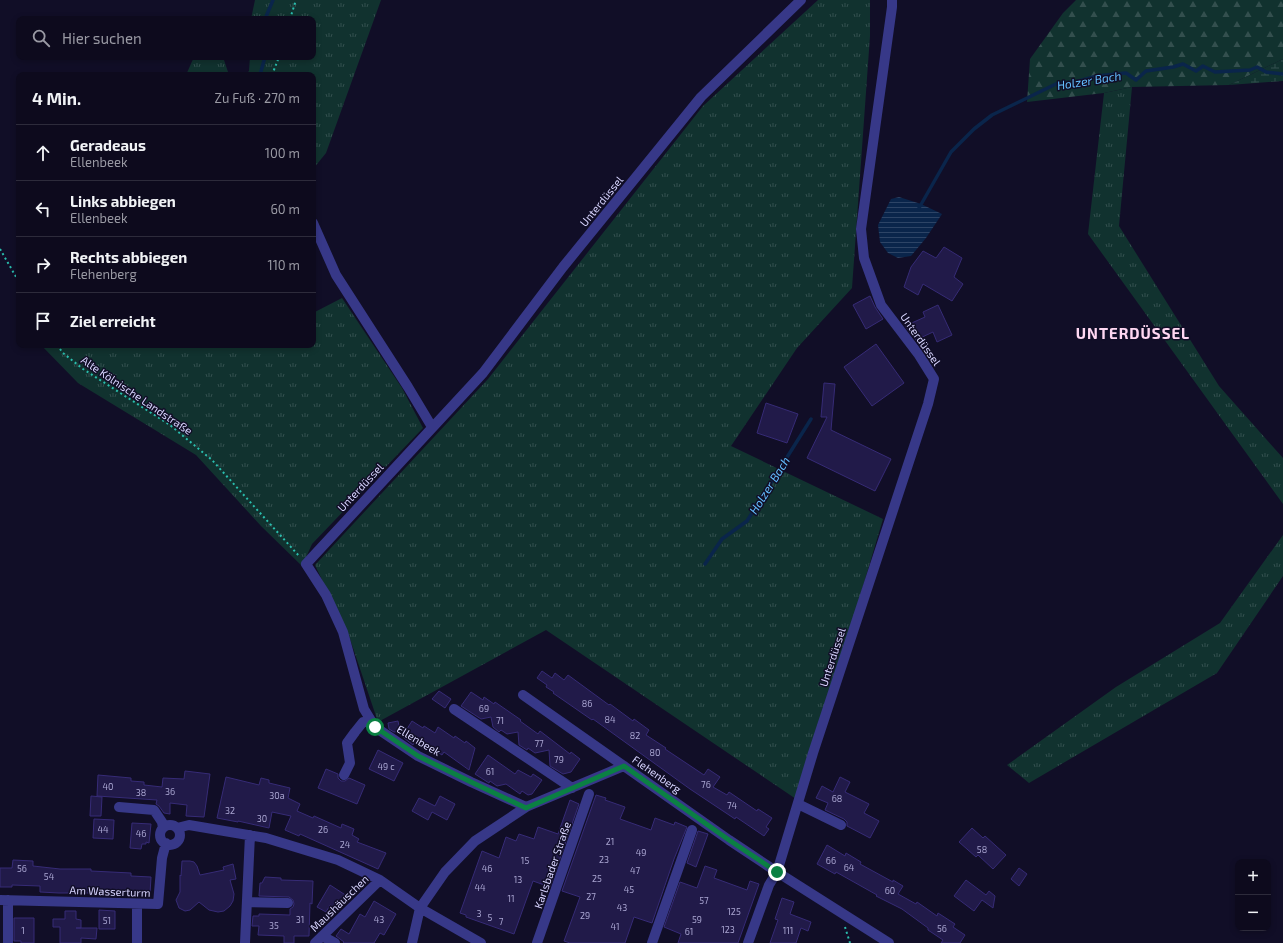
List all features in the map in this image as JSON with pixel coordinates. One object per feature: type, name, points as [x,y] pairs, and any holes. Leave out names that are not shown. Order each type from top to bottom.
[{"type":"street","name":"Unterdüssel","points":[[306,564],[483,373],[563,267],[701,97],[801,0]]},
{"type":"street","name":"Unterdüssel","points":[[798,804],[813,753],[928,404],[934,379],[919,355],[881,305],[864,258],[861,229],[892,0]]},
{"type":"street","points":[[316,230],[336,275],[432,427]]},
{"type":"street","name":"Ellenbeek","points":[[306,564],[326,595],[343,632],[364,709],[375,727],[418,756],[526,808]]},
{"type":"street","name":"Flehenberg","points":[[523,695],[729,840],[888,943]]},
{"type":"street","points":[[454,709],[572,788]]},
{"type":"street","points":[[344,775],[350,763],[347,743],[363,722],[372,722]]},
{"type":"street","points":[[412,943],[420,908],[445,872],[475,841],[526,808],[624,766]]},
{"type":"street","name":"Karlsbader Straße","points":[[538,943],[588,794]]},
{"type":"street","points":[[748,943],[769,885],[777,872],[798,804],[841,825]]},
{"type":"street","points":[[119,807],[154,810],[162,822],[163,828],[160,835],[163,842],[170,845],[177,842],[180,835],[177,828]]},
{"type":"street","points":[[163,828],[170,825],[177,828],[189,825],[250,835],[266,838],[338,860],[380,880],[420,908],[481,943]]},
{"type":"street","points":[[652,943],[692,830]]},
{"type":"street","points":[[245,943],[250,835]]},
{"type":"street","name":"Am Wasserturm","points":[[4,900],[158,904],[162,858],[166,843]]},
{"type":"street","name":"Maushäuschen","points":[[318,939],[380,880]]},
{"type":"street","points":[[4,900],[8,943]]},
{"type":"street","points":[[247,902],[288,903]]},
{"type":"street","points":[[137,904],[137,943]]},
{"type":"street","points":[[318,939],[335,943]]},
{"type":"path","points":[[291,16],[296,0]]},
{"type":"path","points":[[273,72],[278,60]]},
{"type":"path","points":[[0,249],[16,277]]},
{"type":"path","name":"Alte Kölnische Landstraße","points":[[59,348],[63,353],[83,369],[170,425],[212,460],[306,564]]},
{"type":"green space","points":[[255,0],[381,0],[326,153],[316,165],[316,72],[248,72],[250,60],[316,60],[316,16],[252,16]]},
{"type":"green space","points":[[818,0],[870,0],[870,36],[852,288],[797,348],[731,446],[883,519],[799,801],[546,630],[378,722],[350,639],[315,565],[488,379],[703,106]]},
{"type":"green space","points":[[1076,0],[1283,0],[1283,59],[1229,85],[1132,87],[1104,93],[1027,102],[1030,59],[1063,13]]},
{"type":"green space","points":[[1283,59],[1283,81],[1229,85]]},
{"type":"green space","points":[[193,60],[224,60],[228,72],[187,72]]},
{"type":"green space","points":[[1132,87],[1119,226],[1219,386],[1283,458],[1283,504],[1088,234],[1104,93]]},
{"type":"green space","points":[[342,298],[402,388],[423,428],[312,544],[302,566],[261,526],[196,455],[78,383],[44,348],[316,348],[316,311]]},
{"type":"green space","points":[[1283,535],[1283,576],[1217,673],[1029,783],[1007,765],[1116,687],[1220,623]]},
{"type":"water","points":[[899,197],[921,204],[942,214],[926,238],[911,256],[898,258],[888,253],[880,242],[878,225],[891,199]]},
{"type":"building","points":[[944,247],[962,258],[954,277],[963,284],[952,301],[923,284],[918,295],[904,287],[911,267],[923,251],[936,258]]},
{"type":"building","points":[[870,296],[883,319],[866,329],[853,305]]},
{"type":"building","points":[[938,305],[952,335],[937,342],[933,332],[916,340],[905,326],[925,317],[923,312]]},
{"type":"building","points":[[876,344],[904,383],[872,406],[844,367]]},
{"type":"building","points":[[824,383],[835,384],[831,430],[891,459],[875,491],[807,458],[827,417],[821,417]]},
{"type":"building","points":[[766,403],[798,414],[787,443],[757,433]]},
{"type":"building","points":[[542,671],[552,678],[555,673],[564,680],[568,675],[609,705],[610,704],[633,721],[634,719],[649,730],[646,735],[666,748],[665,749],[704,775],[708,769],[720,777],[713,787],[727,795],[729,792],[757,811],[758,809],[772,818],[766,827],[769,829],[764,836],[690,789],[593,719],[592,720],[553,693],[554,692],[546,687],[547,685],[537,678]]},
{"type":"building","points":[[439,691],[451,699],[445,708],[432,699]]},
{"type":"building","points":[[471,692],[483,700],[484,697],[494,704],[495,702],[538,734],[540,731],[570,754],[571,752],[580,759],[571,772],[563,774],[550,766],[549,750],[535,753],[528,748],[527,750],[519,745],[518,732],[507,734],[501,730],[499,732],[493,727],[491,717],[481,719],[461,706]]},
{"type":"building","points":[[398,721],[400,731],[394,732],[389,729],[388,723]]},
{"type":"building","points":[[412,721],[435,733],[438,727],[454,738],[455,736],[465,743],[466,741],[475,748],[469,770],[444,752],[442,755],[428,746],[422,748],[414,742],[413,745],[404,738],[403,735]]},
{"type":"building","points":[[378,750],[403,763],[394,781],[369,769]]},
{"type":"building","points":[[488,755],[515,774],[518,770],[531,777],[533,774],[542,780],[532,794],[528,795],[522,791],[520,794],[506,784],[497,786],[490,781],[489,783],[475,774]]},
{"type":"building","points":[[326,769],[338,774],[338,778],[341,781],[345,781],[349,778],[365,785],[357,804],[318,788]]},
{"type":"building","points":[[185,771],[210,774],[204,817],[186,816],[187,805],[170,803],[170,814],[164,813],[156,804],[157,800],[97,796],[98,775],[131,778],[131,781],[144,782],[144,785],[162,787],[163,778],[184,779]]},
{"type":"building","points":[[226,777],[259,785],[261,778],[269,780],[269,783],[290,788],[288,798],[300,804],[297,811],[313,818],[314,816],[341,828],[342,824],[354,829],[352,835],[359,839],[357,842],[386,853],[378,869],[300,834],[299,836],[285,830],[291,816],[272,812],[269,828],[217,818]]},
{"type":"building","points":[[840,777],[850,782],[845,792],[869,804],[864,813],[879,821],[870,838],[847,826],[847,822],[844,819],[825,810],[828,803],[816,798],[822,786],[833,792]]},
{"type":"building","points":[[596,795],[625,807],[620,819],[651,830],[655,818],[674,825],[675,822],[687,827],[674,859],[652,923],[634,917],[625,943],[570,943],[564,941],[580,897],[562,891]]},
{"type":"building","points":[[91,796],[102,797],[101,816],[90,816]]},
{"type":"building","points":[[440,796],[455,804],[447,820],[432,812],[428,820],[412,811],[419,798],[435,806]]},
{"type":"building","points":[[570,800],[579,804],[550,887],[533,881],[514,934],[466,917],[466,915],[460,913],[482,851],[499,858],[506,837],[516,841],[519,834],[534,839],[538,827],[558,834]]},
{"type":"building","points":[[94,819],[114,820],[113,839],[93,838]]},
{"type":"building","points":[[132,823],[151,824],[149,843],[146,842],[146,844],[142,844],[141,849],[130,848]]},
{"type":"building","points":[[972,828],[983,838],[985,836],[1006,855],[993,869],[978,855],[976,857],[959,842]]},
{"type":"building","points":[[698,831],[708,834],[696,867],[687,863]]},
{"type":"building","points":[[827,845],[845,856],[846,853],[861,862],[860,864],[903,886],[898,894],[916,904],[917,902],[937,916],[938,913],[955,924],[953,927],[965,935],[960,943],[941,943],[943,940],[902,909],[876,896],[877,895],[836,872],[835,874],[817,864]]},
{"type":"building","points":[[13,860],[33,861],[33,866],[60,869],[91,869],[91,871],[131,873],[131,876],[151,877],[150,894],[90,890],[90,893],[59,893],[40,892],[40,886],[12,885],[12,887],[0,887],[0,868],[12,868]]},
{"type":"building","points":[[182,861],[194,862],[200,875],[224,870],[223,867],[233,864],[236,879],[230,880],[234,894],[233,901],[230,906],[224,911],[218,912],[209,910],[199,902],[190,910],[185,911],[179,908],[176,900],[180,892]]},
{"type":"building","points":[[705,866],[717,870],[714,878],[747,890],[750,881],[759,884],[738,943],[678,943],[681,934],[664,927],[680,882],[697,888]]},
{"type":"building","points":[[1019,868],[1027,874],[1019,886],[1011,879]]},
{"type":"building","points":[[265,877],[281,878],[281,880],[313,881],[312,904],[310,903],[309,936],[294,936],[294,943],[284,943],[284,936],[258,935],[259,926],[252,926],[253,916],[259,916],[259,914],[290,915],[290,909],[294,904],[293,900],[289,897],[259,896],[260,883],[262,883]]},
{"type":"building","points":[[966,880],[986,895],[989,891],[995,896],[993,908],[982,900],[974,911],[954,896]]},
{"type":"building","points":[[330,885],[347,896],[338,910],[330,905],[326,912],[317,907]]},
{"type":"building","points":[[782,898],[794,902],[790,914],[811,922],[808,931],[801,928],[796,943],[770,943],[778,920],[775,919]]},
{"type":"building","points":[[374,901],[396,914],[384,935],[380,933],[374,943],[343,943],[344,942],[336,936],[341,929],[349,934],[360,914],[365,917]]},
{"type":"building","points":[[99,910],[115,911],[115,929],[99,929]]},
{"type":"building","points":[[65,911],[76,911],[76,919],[81,920],[81,928],[97,928],[96,939],[81,938],[81,943],[60,943],[60,927],[53,927],[53,919],[65,919]]},
{"type":"building","points":[[14,918],[34,918],[34,943],[21,943],[21,941],[14,941]]},
{"type":"waterway","points":[[266,16],[273,0]]},
{"type":"waterway","points":[[261,72],[264,60]]},
{"type":"waterway","name":"Holzer Bach","points":[[919,208],[951,152],[974,129],[992,115],[1058,83],[1075,82],[1097,76],[1126,73],[1136,80],[1146,71],[1183,64],[1196,71],[1203,66],[1215,72],[1250,70],[1257,67],[1266,72],[1283,74]]},
{"type":"waterway","name":"Holzer Bach","points":[[705,564],[722,539],[747,521],[811,419]]},
{"type":"district","name":"UNTERDÜSSEL","points":[[1133,333]]},
{"type":"route","points":[[375,727],[418,756],[526,808],[624,766],[777,872]]}]
